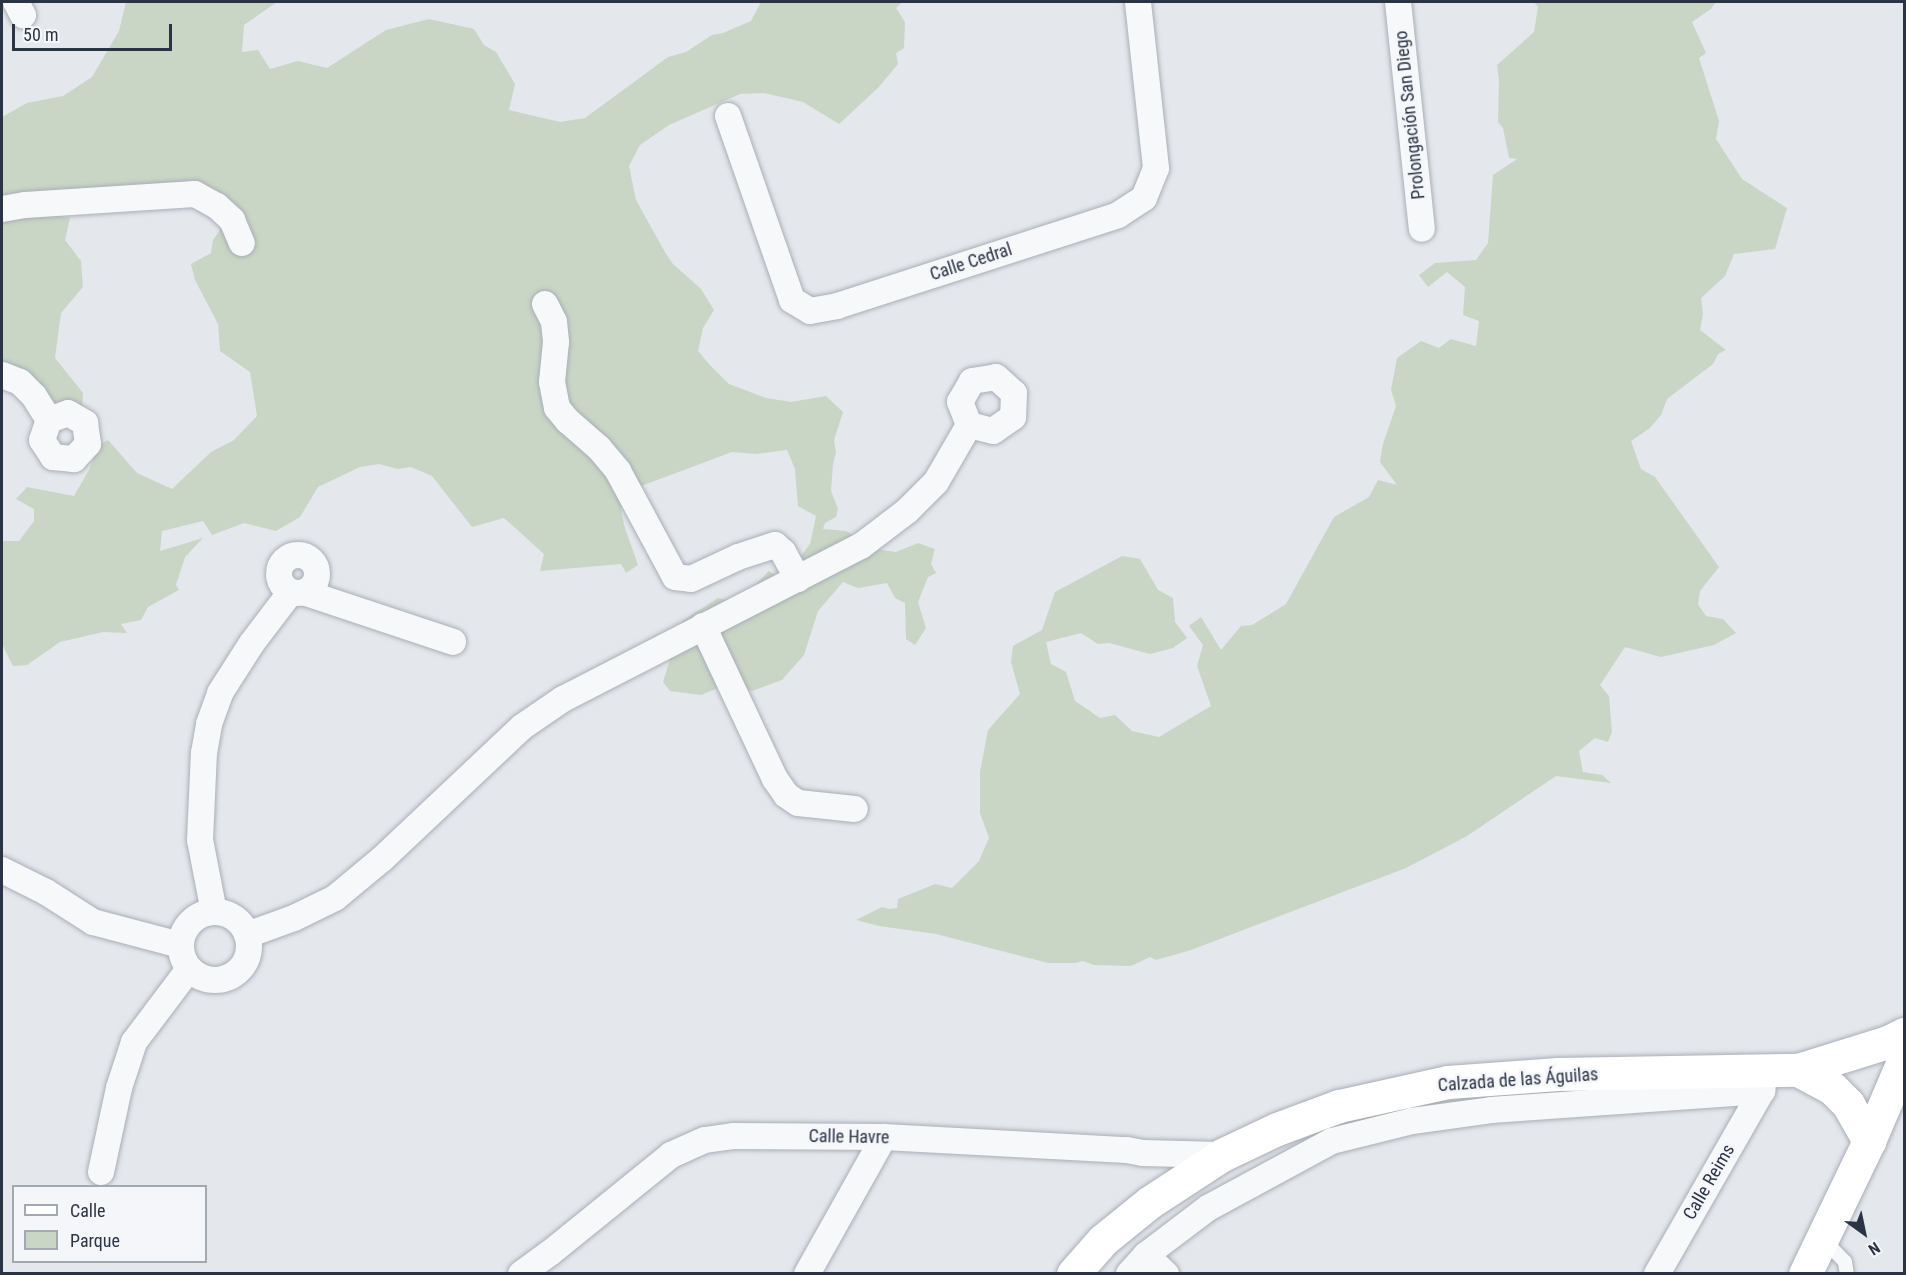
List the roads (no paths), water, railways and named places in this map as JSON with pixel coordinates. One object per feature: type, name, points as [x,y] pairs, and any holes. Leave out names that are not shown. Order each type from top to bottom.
[{"type":"main road","name":"Calzada de las Águilas","points":[[1073,1274],[1103,1240],[1140,1210],[1222,1155],[1277,1129],[1339,1106],[1448,1082],[1558,1074],[1763,1080],[1888,1042],[1905,1034]]},
{"type":"main road","points":[[1805,1274],[1869,1141],[1905,1059]]},
{"type":"main road","name":"Calzada de las Águilas","points":[[1798,1070],[1832,1088],[1848,1104],[1869,1141]]},
{"type":"street","name":"Calle Cedral","points":[[728,116],[792,300],[810,311],[837,306],[1118,214],[1144,198],[1156,168],[1138,2]]},
{"type":"street","name":"Prolongación San Diego","points":[[1398,2],[1422,229]]},
{"type":"street","points":[[2,209],[25,205],[195,194],[218,206],[232,220],[242,243]]},
{"type":"street","points":[[545,304],[554,322],[556,342],[552,382],[558,408],[567,421],[599,448],[618,471],[675,577],[692,579],[738,557],[775,545],[783,552],[798,579]]},
{"type":"street","points":[[2,375],[20,382],[34,396],[49,420]]},
{"type":"street","points":[[248,934],[294,918],[335,898],[382,859],[522,727],[563,699],[861,546],[907,511],[936,482],[969,425]]},
{"type":"street","points":[[214,912],[200,840],[204,753],[209,724],[220,693],[252,643],[298,593],[453,642]]},
{"type":"street","points":[[702,626],[776,779],[786,795],[798,803],[855,808]]},
{"type":"street","points":[[2,870],[46,892],[93,922],[180,945]]},
{"type":"street","points":[[214,912],[231,915],[241,923],[248,934],[247,958],[232,976],[210,980],[189,969],[182,958],[180,945],[186,927],[201,914],[214,912]]},
{"type":"street","points":[[101,1172],[118,1088],[134,1042],[189,969]]},
{"type":"street","name":"Calzada de las Águilas","points":[[1129,1274],[1146,1255],[1208,1208],[1332,1141],[1412,1121],[1763,1080]]},
{"type":"street","name":"Calle Reims","points":[[1657,1274],[1763,1080]]},
{"type":"street","name":"Calle Havre","points":[[521,1274],[547,1263],[671,1155],[705,1140],[733,1136],[884,1137],[1143,1153],[1222,1155]]},
{"type":"street","points":[[807,1274],[884,1137]]},
{"type":"street","points":[[1146,1255],[1166,1274]]},
{"type":"lane","points":[[1822,1238],[1845,1262],[1847,1274]]}]
